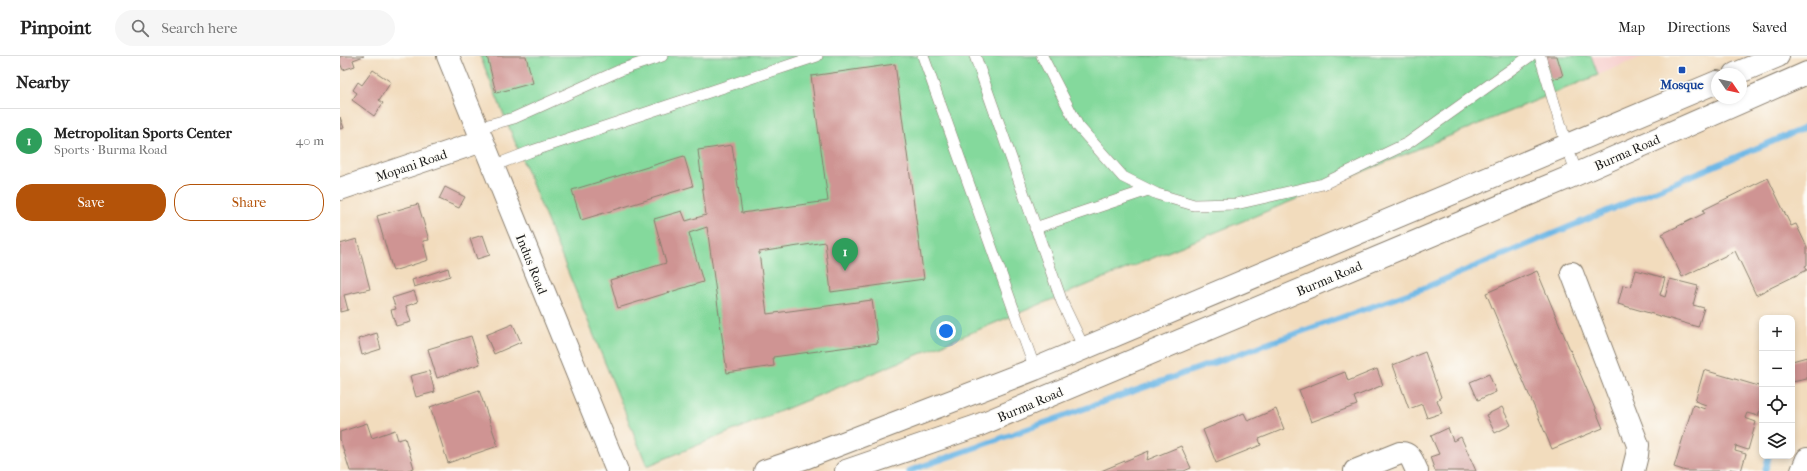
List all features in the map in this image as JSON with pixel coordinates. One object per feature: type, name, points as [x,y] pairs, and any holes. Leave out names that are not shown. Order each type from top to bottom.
[{"type":"main road","name":"Indus Road","points":[[448,56],[614,470]]},
{"type":"main road","points":[[1747,69],[1778,56]]},
{"type":"main road","name":"Burma Road","points":[[846,471],[977,426],[1577,174],[1807,73]]},
{"type":"main road","points":[[765,471],[807,457],[1035,369],[1711,85]]},
{"type":"main road","name":"Mopani Road","points":[[340,189],[479,135]]},
{"type":"main road","points":[[1572,272],[1638,445],[1638,455],[1633,471]]},
{"type":"main road","points":[[1355,471],[1400,452],[1405,452],[1409,455],[1417,471]]},
{"type":"main road","points":[[1802,471],[1807,459]]},
{"type":"lane","points":[[479,135],[623,69],[662,56]]},
{"type":"lane","points":[[493,166],[529,152],[817,56]]},
{"type":"lane","points":[[923,56],[1035,369]]},
{"type":"lane","points":[[975,56],[1062,302],[1084,348]]},
{"type":"lane","points":[[1042,56],[1078,126],[1123,177],[1156,194],[1194,204],[1236,204],[1323,184],[1408,143],[1530,56]]},
{"type":"lane","points":[[1540,56],[1577,174]]},
{"type":"lane","points":[[1035,228],[1148,190]]},
{"type":"shaded area","points":[[1591,56],[1644,56],[1598,75]]},
{"type":"green space","points":[[480,56],[1591,56],[1598,75],[647,466]]},
{"type":"building","points":[[340,56],[364,56],[353,60],[355,66],[343,70],[340,63]]},
{"type":"building","points":[[487,56],[526,56],[533,83],[496,93]]},
{"type":"building","points":[[1544,56],[1557,56],[1563,76],[1551,80]]},
{"type":"building","points":[[895,64],[924,279],[831,292],[825,242],[759,252],[767,314],[872,300],[878,343],[773,357],[774,366],[727,373],[707,227],[689,233],[703,282],[618,308],[610,280],[666,263],[654,219],[682,211],[686,221],[706,215],[698,150],[732,145],[742,213],[828,201],[811,76]]},
{"type":"building","points":[[373,70],[391,82],[379,100],[383,103],[374,116],[352,100],[357,93],[353,90],[358,82],[362,85]]},
{"type":"building","points":[[340,117],[344,128],[340,129]]},
{"type":"building","points":[[684,156],[693,186],[581,220],[572,190]]},
{"type":"building","points":[[1768,178],[1791,226],[1796,224],[1807,247],[1807,265],[1805,266],[1807,270],[1756,295],[1735,251],[1682,277],[1662,234],[1705,213],[1703,210]]},
{"type":"building","points":[[445,187],[465,197],[459,208],[439,199]]},
{"type":"building","points":[[418,204],[429,240],[423,241],[428,260],[393,271],[377,216]]},
{"type":"building","points":[[483,235],[490,255],[477,259],[470,239]]},
{"type":"building","points":[[357,239],[370,289],[344,295],[348,310],[340,312],[340,244]]},
{"type":"building","points":[[448,268],[450,276],[414,287],[412,280]]},
{"type":"building","points":[[1636,270],[1665,278],[1660,295],[1665,297],[1670,279],[1698,286],[1693,305],[1704,308],[1698,327],[1618,304],[1623,285],[1631,287]]},
{"type":"building","points":[[1537,271],[1603,428],[1552,449],[1486,293]]},
{"type":"building","points":[[414,291],[418,302],[406,306],[411,322],[396,326],[391,310],[396,309],[392,298]]},
{"type":"building","points":[[513,324],[521,342],[494,354],[486,335]]},
{"type":"building","points":[[377,333],[381,349],[362,355],[358,339]]},
{"type":"building","points":[[471,336],[480,364],[437,378],[428,349]]},
{"type":"building","points":[[1425,352],[1441,397],[1437,400],[1442,413],[1427,418],[1422,404],[1409,409],[1393,365]]},
{"type":"building","points":[[1807,357],[1807,379],[1795,381],[1795,360]]},
{"type":"building","points":[[1377,369],[1383,385],[1354,397],[1357,405],[1311,422],[1299,390],[1345,372],[1348,381]]},
{"type":"building","points":[[1704,370],[1759,386],[1758,416],[1747,413],[1745,418],[1756,422],[1748,450],[1736,446],[1735,451],[1746,454],[1741,471],[1730,469],[1729,471],[1686,471],[1674,467],[1693,405],[1705,409],[1706,405],[1695,401]]},
{"type":"building","points":[[429,371],[435,392],[416,397],[410,376]]},
{"type":"building","points":[[1489,374],[1496,392],[1478,400],[1470,382]]},
{"type":"building","points":[[479,390],[498,446],[448,463],[430,407]]},
{"type":"building","points":[[1502,407],[1511,425],[1495,433],[1486,415]]},
{"type":"building","points":[[1276,409],[1284,429],[1259,439],[1261,445],[1216,463],[1203,430],[1244,413],[1248,421]]},
{"type":"building","points":[[367,423],[372,438],[395,430],[398,440],[405,438],[414,468],[405,471],[350,471],[340,439],[340,432]]},
{"type":"building","points":[[1448,428],[1453,441],[1461,437],[1476,471],[1435,471],[1430,457],[1439,454],[1431,436]]},
{"type":"building","points":[[1181,446],[1191,468],[1184,471],[1101,471],[1149,451],[1147,460]]},
{"type":"waterway","points":[[909,471],[1424,288],[1807,127]]},
{"type":"waterway","points":[[1765,471],[1768,459]]},
{"type":"place","name":"Mosque","points":[[1682,70]]},
{"type":"place","name":"Metropolitan Sports Center","points":[[845,271]]}]
